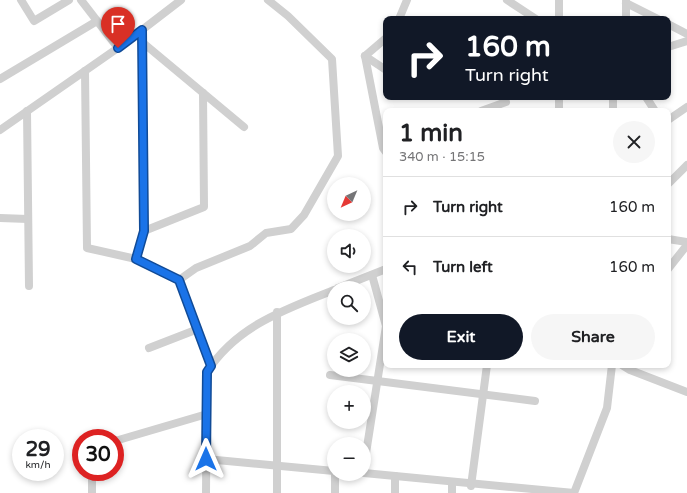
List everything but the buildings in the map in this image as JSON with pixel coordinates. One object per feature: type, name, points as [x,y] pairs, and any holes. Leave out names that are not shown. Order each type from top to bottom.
[{"type":"street","points":[[21,0],[34,21],[69,0]]},
{"type":"street","points":[[0,130],[118,48],[180,0]]},
{"type":"street","points":[[179,280],[196,268],[250,246],[266,233],[291,229],[304,215],[338,156],[332,60],[288,16],[268,0]]},
{"type":"street","points":[[400,16],[407,0]]},
{"type":"street","points":[[507,0],[530,16]]},
{"type":"street","points":[[559,0],[559,16]]},
{"type":"street","points":[[83,1],[118,48]]},
{"type":"street","points":[[626,16],[626,1],[653,16]]},
{"type":"street","points":[[0,79],[97,21]]},
{"type":"street","points":[[671,26],[687,34]]},
{"type":"street","points":[[136,259],[144,231],[142,30]]},
{"type":"street","points":[[365,56],[383,41]]},
{"type":"street","points":[[671,46],[687,41]]},
{"type":"street","points":[[142,42],[244,127]]},
{"type":"street","points":[[365,56],[383,68]]},
{"type":"street","points":[[365,56],[383,143]]},
{"type":"street","points":[[85,71],[87,248],[136,259],[179,280],[211,366]]},
{"type":"street","points":[[144,231],[204,207],[203,93]]},
{"type":"street","points":[[488,108],[506,100]]},
{"type":"street","points":[[671,118],[687,107]]},
{"type":"street","points":[[27,111],[29,286]]},
{"type":"street","points":[[671,181],[687,165]]},
{"type":"street","points":[[0,218],[28,219]]},
{"type":"street","points":[[671,239],[687,243],[671,266]]},
{"type":"street","points":[[356,281],[383,270]]},
{"type":"street","points":[[372,275],[383,315]]},
{"type":"street","points":[[206,493],[207,372],[218,354],[254,326],[276,312],[327,293]]},
{"type":"street","points":[[276,312],[277,493]]},
{"type":"street","points":[[149,348],[198,329]]},
{"type":"street","points":[[368,437],[383,344]]},
{"type":"street","points":[[471,485],[487,368]]},
{"type":"street","points":[[371,474],[452,482],[511,490],[574,493],[607,408],[612,368]]},
{"type":"street","points":[[627,368],[687,392]]},
{"type":"street","points":[[346,377],[535,401]]},
{"type":"street","points":[[124,438],[207,414]]},
{"type":"street","points":[[206,459],[327,470]]},
{"type":"street","points":[[395,476],[395,493]]},
{"type":"street","points":[[92,481],[92,493]]},
{"type":"street","points":[[335,481],[335,493]]},
{"type":"street","points":[[452,482],[452,493]]},
{"type":"route","points":[[118,48],[142,30],[144,231],[136,259],[179,280],[211,366],[207,372],[206,459]]}]
